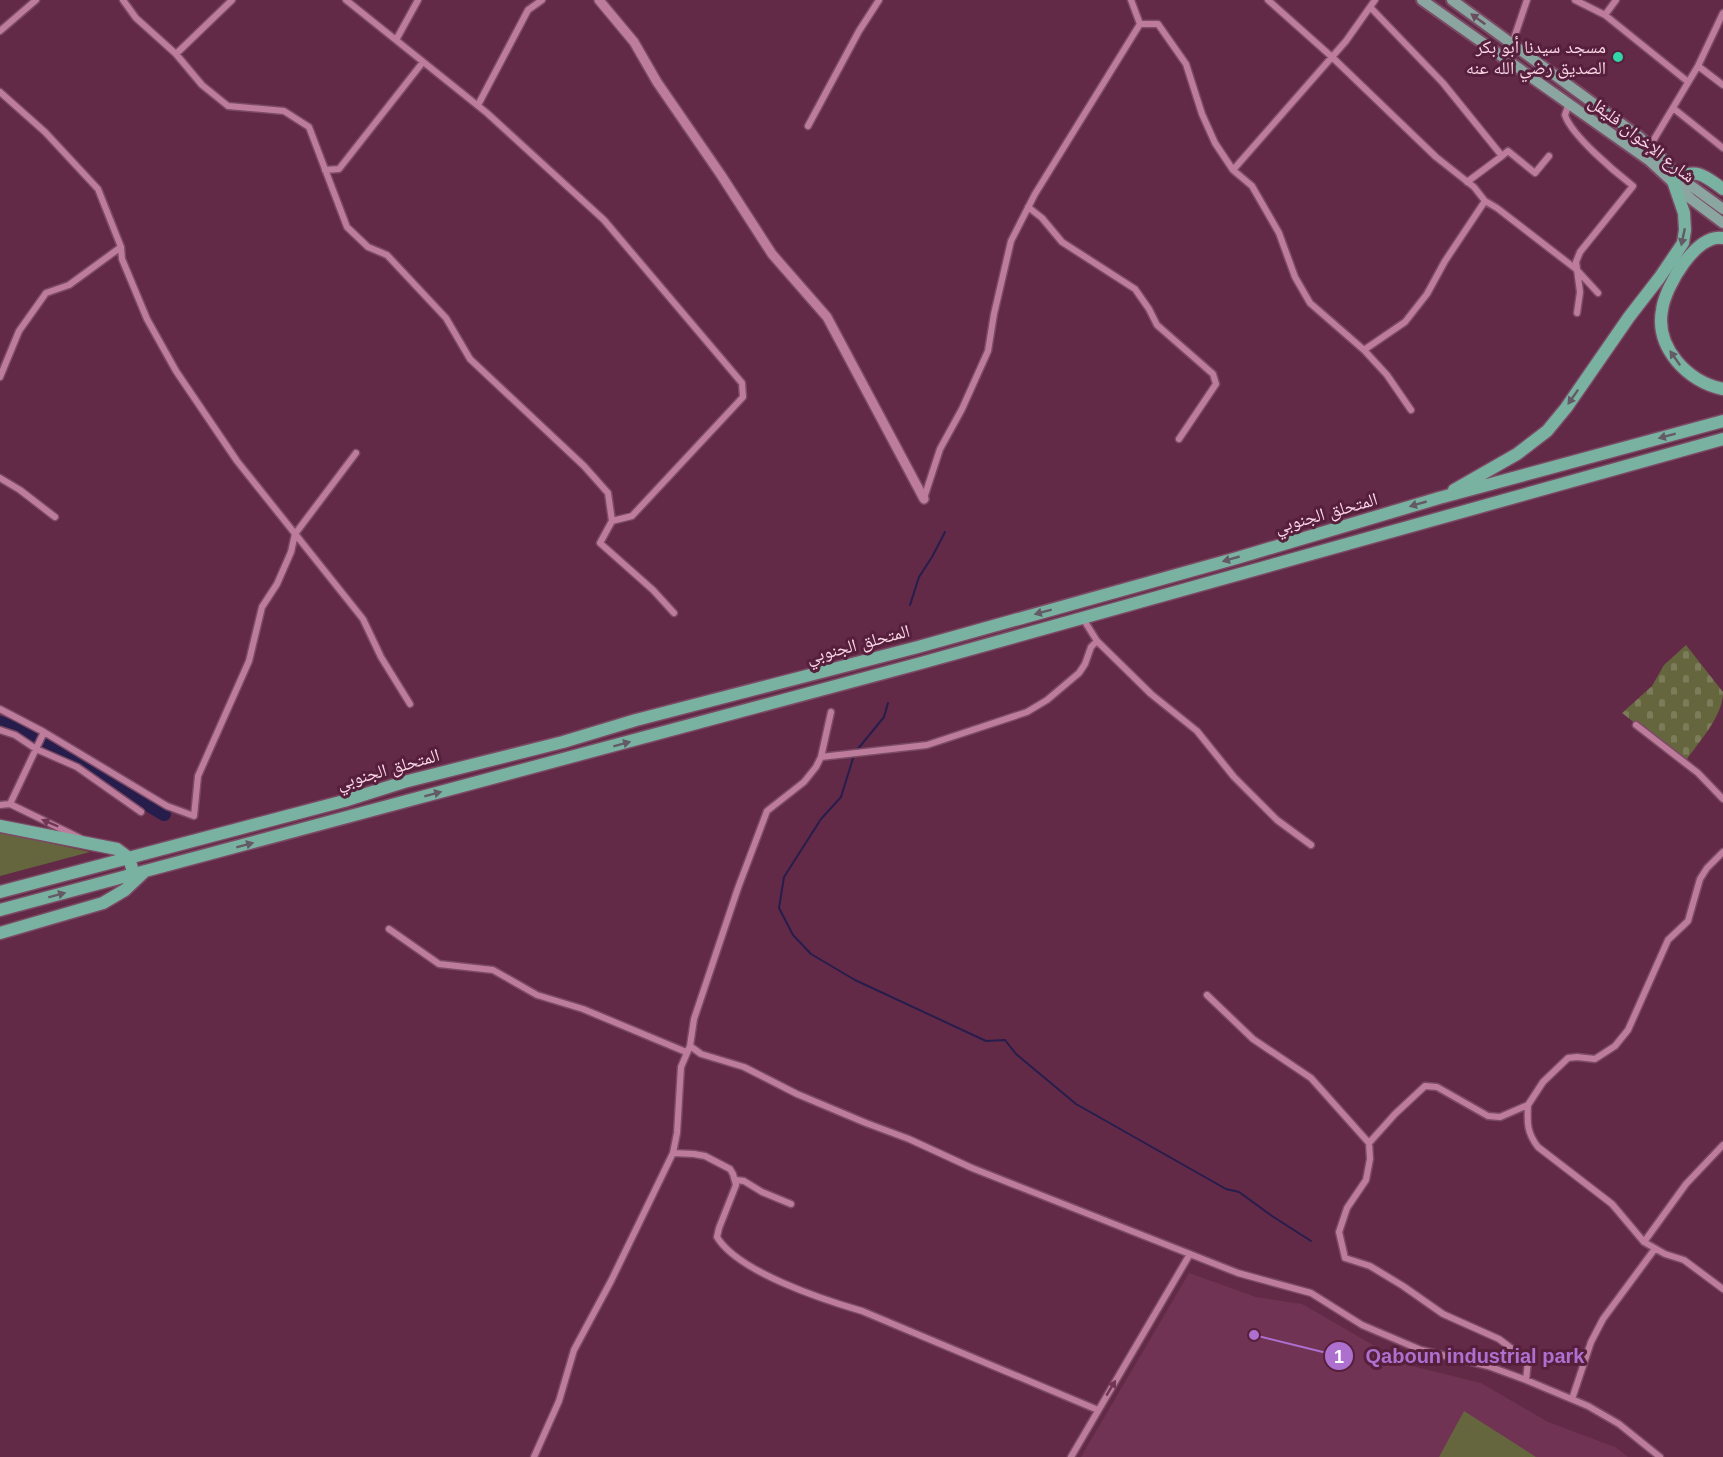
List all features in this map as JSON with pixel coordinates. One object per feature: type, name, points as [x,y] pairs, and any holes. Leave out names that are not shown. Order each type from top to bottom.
[{"type":"highway","points":[[1439,498],[1517,454],[1539,438],[1566,408],[1683,243],[1684,213],[1676,179],[1687,173],[1698,172],[1723,189]]},
{"type":"highway","points":[[1723,238],[1707,240],[1689,256],[1671,286],[1662,316],[1663,334],[1667,345],[1682,368],[1696,379],[1723,389]]},
{"type":"highway","name":"المتحلق الجنوبي","points":[[0,892],[344,801],[404,782],[939,641],[1236,558],[1439,498],[1723,421]]},
{"type":"highway","name":"المتحلق الجنوبي","points":[[0,910],[921,663],[1723,439]]},
{"type":"highway","points":[[0,826],[117,849],[129,858],[138,874],[125,891],[104,903],[0,933]]},
{"type":"highway","points":[[0,939],[21,927]]},
{"type":"main road","name":"شارع الإخوان فليفل","points":[[1422,0],[1650,161],[1723,209]]},
{"type":"main road","name":"شارع الإخوان فليفل","points":[[1452,0],[1650,146],[1691,199],[1723,223]]},
{"type":"street","points":[[0,31],[36,0]]},
{"type":"street","points":[[123,0],[136,18],[176,54],[202,86],[228,106],[284,111],[309,127],[347,227],[368,247],[387,255],[446,318],[470,359],[584,466],[608,493],[612,521],[600,543],[653,590],[674,613]]},
{"type":"street","points":[[176,54],[232,0]]},
{"type":"street","points":[[346,0],[478,105],[604,220],[742,383],[743,397],[632,516],[612,521]]},
{"type":"street","points":[[396,40],[418,0]]},
{"type":"street","points":[[478,105],[528,10],[542,0]]},
{"type":"street","points":[[598,0],[634,42],[657,82],[772,254],[827,317],[924,499]]},
{"type":"street","points":[[808,126],[859,31],[879,0]]},
{"type":"street","points":[[1131,0],[1140,24]]},
{"type":"street","points":[[1268,0],[1332,57],[1423,146],[1474,187],[1485,201],[1497,207],[1576,269],[1599,293]]},
{"type":"street","points":[[1233,170],[1332,57],[1375,0]]},
{"type":"street","points":[[1512,44],[1527,0]]},
{"type":"street","points":[[1575,0],[1605,15],[1687,81]]},
{"type":"street","points":[[1605,15],[1616,0]]},
{"type":"street","points":[[1371,8],[1443,83],[1502,156]]},
{"type":"street","points":[[1650,146],[1698,66],[1723,14]]},
{"type":"street","points":[[924,499],[940,449],[962,409],[988,351],[1011,241],[1076,125],[1140,24]]},
{"type":"street","points":[[1140,24],[1158,24],[1186,64],[1202,114],[1215,143],[1233,170],[1252,186],[1279,234],[1295,277],[1310,303],[1364,350],[1387,375],[1411,410]]},
{"type":"street","points":[[325,170],[339,169],[423,62]]},
{"type":"street","points":[[1698,66],[1723,85]]},
{"type":"street","points":[[0,92],[45,132],[98,189],[121,247],[122,259],[147,319],[176,371],[237,461],[363,619],[381,657],[410,704]]},
{"type":"street","points":[[1570,103],[1566,107],[1565,115],[1570,128],[1633,186],[1580,252],[1576,269],[1580,292],[1576,313]]},
{"type":"street","points":[[1673,108],[1723,148]]},
{"type":"street","points":[[1467,182],[1508,151],[1535,173],[1549,156]]},
{"type":"street","points":[[1364,350],[1405,322],[1426,294],[1485,201]]},
{"type":"street","points":[[1028,207],[1042,218],[1062,242],[1135,289],[1157,325],[1213,374],[1216,384],[1179,439]]},
{"type":"street","points":[[0,377],[19,331],[46,293],[69,285],[121,247]]},
{"type":"street","points":[[0,709],[44,732],[167,806],[194,816],[198,776],[249,661],[262,607],[277,584],[291,552],[295,534],[356,453]]},
{"type":"street","points":[[0,478],[55,517]]},
{"type":"street","points":[[1082,617],[1097,640],[1151,694],[1197,731],[1234,777],[1277,820],[1311,845]]},
{"type":"street","points":[[821,757],[927,745],[1027,712],[1041,705],[1079,673],[1091,647],[1097,640]]},
{"type":"street","points":[[534,1457],[559,1401],[574,1350],[612,1281],[673,1153],[677,1133],[681,1067],[688,1049],[694,1019],[720,938],[766,811],[811,775],[821,757],[831,712]]},
{"type":"street","points":[[1636,725],[1698,773],[1723,800]]},
{"type":"street","points":[[0,730],[15,735],[36,749],[52,754],[77,767],[141,812]]},
{"type":"street","points":[[10,804],[44,732]]},
{"type":"street","points":[[0,805],[10,804],[88,843]]},
{"type":"street","points":[[1723,852],[1703,873],[1688,921],[1668,940],[1632,1022],[1623,1037],[1598,1058],[1592,1060],[1568,1058],[1543,1082],[1528,1105],[1527,1127],[1530,1137],[1538,1147],[1612,1204],[1644,1242],[1654,1250],[1684,1260],[1723,1289]]},
{"type":"street","points":[[389,928],[439,964],[494,970],[537,995],[583,1009],[701,1054],[744,1067],[797,1094],[909,1139],[972,1168],[1238,1273],[1311,1293],[1362,1325],[1421,1350],[1488,1366],[1572,1399],[1619,1424],[1660,1457]]},
{"type":"street","points":[[1207,996],[1252,1039],[1311,1078],[1369,1143],[1370,1159],[1366,1180],[1347,1208],[1339,1232],[1345,1258],[1370,1266],[1443,1314],[1499,1340],[1528,1361],[1526,1380]]},
{"type":"street","points":[[1369,1143],[1425,1086],[1437,1087],[1488,1116],[1500,1117],[1528,1105]]},
{"type":"street","points":[[1644,1242],[1686,1185],[1723,1145]]},
{"type":"street","points":[[673,1153],[705,1156],[730,1169],[736,1185],[717,1237],[724,1246],[762,1273],[800,1290],[862,1311],[1098,1410]]},
{"type":"street","points":[[736,1180],[744,1181],[762,1192],[791,1204]]},
{"type":"street","points":[[1572,1399],[1591,1342],[1603,1319],[1654,1250]]},
{"type":"street","points":[[1071,1457],[1190,1254]]},
{"type":"shaded area","points":[[1189,1273],[1256,1297],[1302,1304],[1408,1365],[1481,1383],[1548,1422],[1615,1447],[1628,1457],[1081,1457]]},
{"type":"green space","points":[[1686,645],[1723,692],[1715,720],[1685,762],[1622,713],[1652,686],[1664,665]]},
{"type":"green space","points":[[0,832],[90,852],[0,876]]},
{"type":"green space","points":[[1464,1411],[1536,1457],[1439,1457]]},
{"type":"waterway","points":[[910,605],[919,577],[945,532]]},
{"type":"waterway","points":[[857,750],[884,717],[888,703]]},
{"type":"waterway","points":[[0,723],[84,762],[103,777],[164,814]]},
{"type":"waterway","points":[[854,755],[841,797],[821,819],[784,877],[779,908],[793,935],[811,954],[855,980],[986,1041],[1005,1040],[1016,1054],[1076,1104],[1226,1189],[1239,1192],[1311,1241]]},
{"type":"place","name":"مسجد سيدنا أبو بكر الصديق رضي الله عنه","points":[[1618,57]]},
{"type":"place","name":"Qaboun industrial park","points":[[1254,1335]]}]
